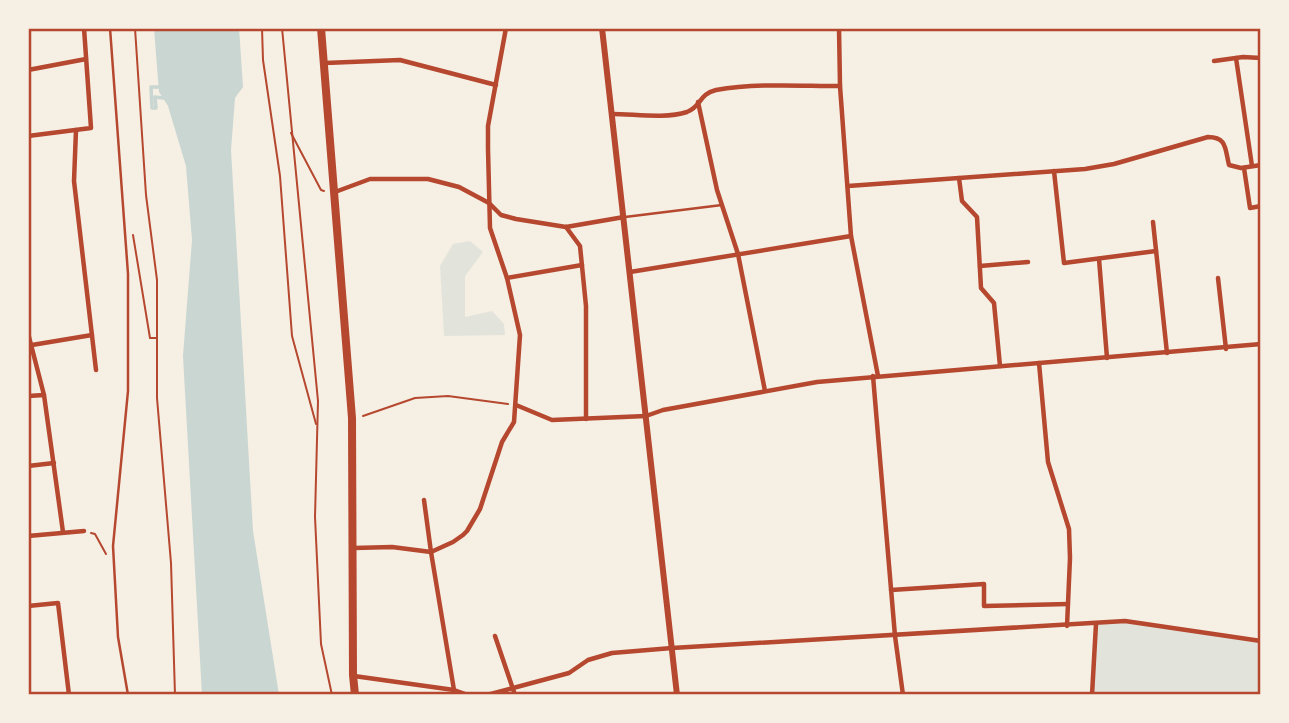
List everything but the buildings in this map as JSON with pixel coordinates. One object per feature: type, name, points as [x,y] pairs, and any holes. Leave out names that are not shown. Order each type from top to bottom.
[{"type":"highway","points":[[321,28],[352,418],[355,695]]},
{"type":"street","points":[[28,136],[91,128],[84,28]]},
{"type":"street","points":[[354,548],[392,547],[430,552],[453,542],[467,531],[480,509],[502,442],[514,422],[520,335],[507,278],[490,228],[489,203],[488,126],[506,28]]},
{"type":"street","points":[[602,28],[677,695]]},
{"type":"street","points":[[839,28],[840,86],[851,236],[876,376],[891,590],[903,695]]},
{"type":"street","points":[[1236,58],[1252,166]]},
{"type":"street","points":[[1214,61],[1261,58]]},
{"type":"street","points":[[28,70],[86,59]]},
{"type":"street","points":[[324,63],[400,60],[496,85]]},
{"type":"street","points":[[612,114],[688,112],[703,94],[749,86],[840,86]]},
{"type":"street","points":[[698,102],[722,205],[738,254],[765,391]]},
{"type":"street","points":[[76,130],[74,181],[96,370]]},
{"type":"street","points":[[848,186],[1114,164],[1208,137],[1222,140],[1230,165],[1261,165]]},
{"type":"street","points":[[1244,167],[1251,208],[1261,206]]},
{"type":"street","points":[[1054,171],[1064,263],[1156,251]]},
{"type":"street","points":[[959,178],[962,201],[977,217],[981,288],[994,303],[1000,366]]},
{"type":"street","points":[[335,192],[370,179],[428,179],[459,187],[489,203],[501,215],[566,227],[624,217]]},
{"type":"street","points":[[1153,222],[1167,353]]},
{"type":"street","points":[[566,227],[580,246],[582,265],[586,306],[586,419]]},
{"type":"street","points":[[630,272],[851,236]]},
{"type":"street","points":[[1099,259],[1107,358]]},
{"type":"street","points":[[980,266],[1028,262]]},
{"type":"street","points":[[507,278],[582,265]]},
{"type":"street","points":[[1218,278],[1226,349]]},
{"type":"street","points":[[28,333],[44,395],[63,532]]},
{"type":"street","points":[[32,345],[92,335]]},
{"type":"street","points":[[516,405],[552,420],[646,416],[663,410],[765,391],[876,376],[1261,344]]},
{"type":"street","points":[[1039,363],[1048,462],[1069,529],[1067,626]]},
{"type":"street","points":[[28,396],[44,395]]},
{"type":"street","points":[[28,466],[54,463]]},
{"type":"street","points":[[424,500],[430,552],[454,690]]},
{"type":"street","points":[[28,536],[83,531]]},
{"type":"street","points":[[891,590],[984,584],[984,606],[1068,604]]},
{"type":"street","points":[[28,606],[58,603],[69,695]]},
{"type":"street","points":[[487,695],[514,692],[569,673],[588,660],[612,653],[672,648],[1125,621],[1261,641]]},
{"type":"street","points":[[1092,695],[1096,624]]},
{"type":"street","points":[[495,636],[514,692]]},
{"type":"street","points":[[353,676],[454,690],[468,695]]},
{"type":"lane","points":[[110,28],[128,274],[128,391],[113,545],[118,637],[128,695]]},
{"type":"lane","points":[[624,217],[722,205]]},
{"type":"path","points":[[135,28],[146,195],[157,279],[157,398],[171,563],[175,695]]},
{"type":"path","points":[[262,28],[263,60],[280,176],[292,336],[317,429]]},
{"type":"path","points":[[282,28],[314,359],[317,429],[315,517],[321,644],[332,695]]},
{"type":"path","points":[[290,132],[321,190],[335,192]]},
{"type":"path","points":[[123,216],[130,222],[150,338],[157,338]]},
{"type":"path","points":[[352,418],[370,415],[415,398],[437,396],[516,405]]},
{"type":"path","points":[[83,531],[95,534],[114,569]]},
{"type":"shaded area","points":[[154,28],[239,28],[243,87],[235,98],[231,150],[253,531],[279,695],[202,695],[183,356],[192,240],[186,166],[168,106],[159,92]]},
{"type":"shaded area","points":[[470,241],[483,252],[465,276],[465,317],[492,311],[504,324],[505,335],[444,336],[440,266],[453,244]]},
{"type":"shaded area","points":[[1125,621],[1261,641],[1261,695],[1092,695],[1096,624]]},
{"type":"waterway","points":[[158,87],[151,87],[152,108],[156,108],[155,97],[163,98]]}]
